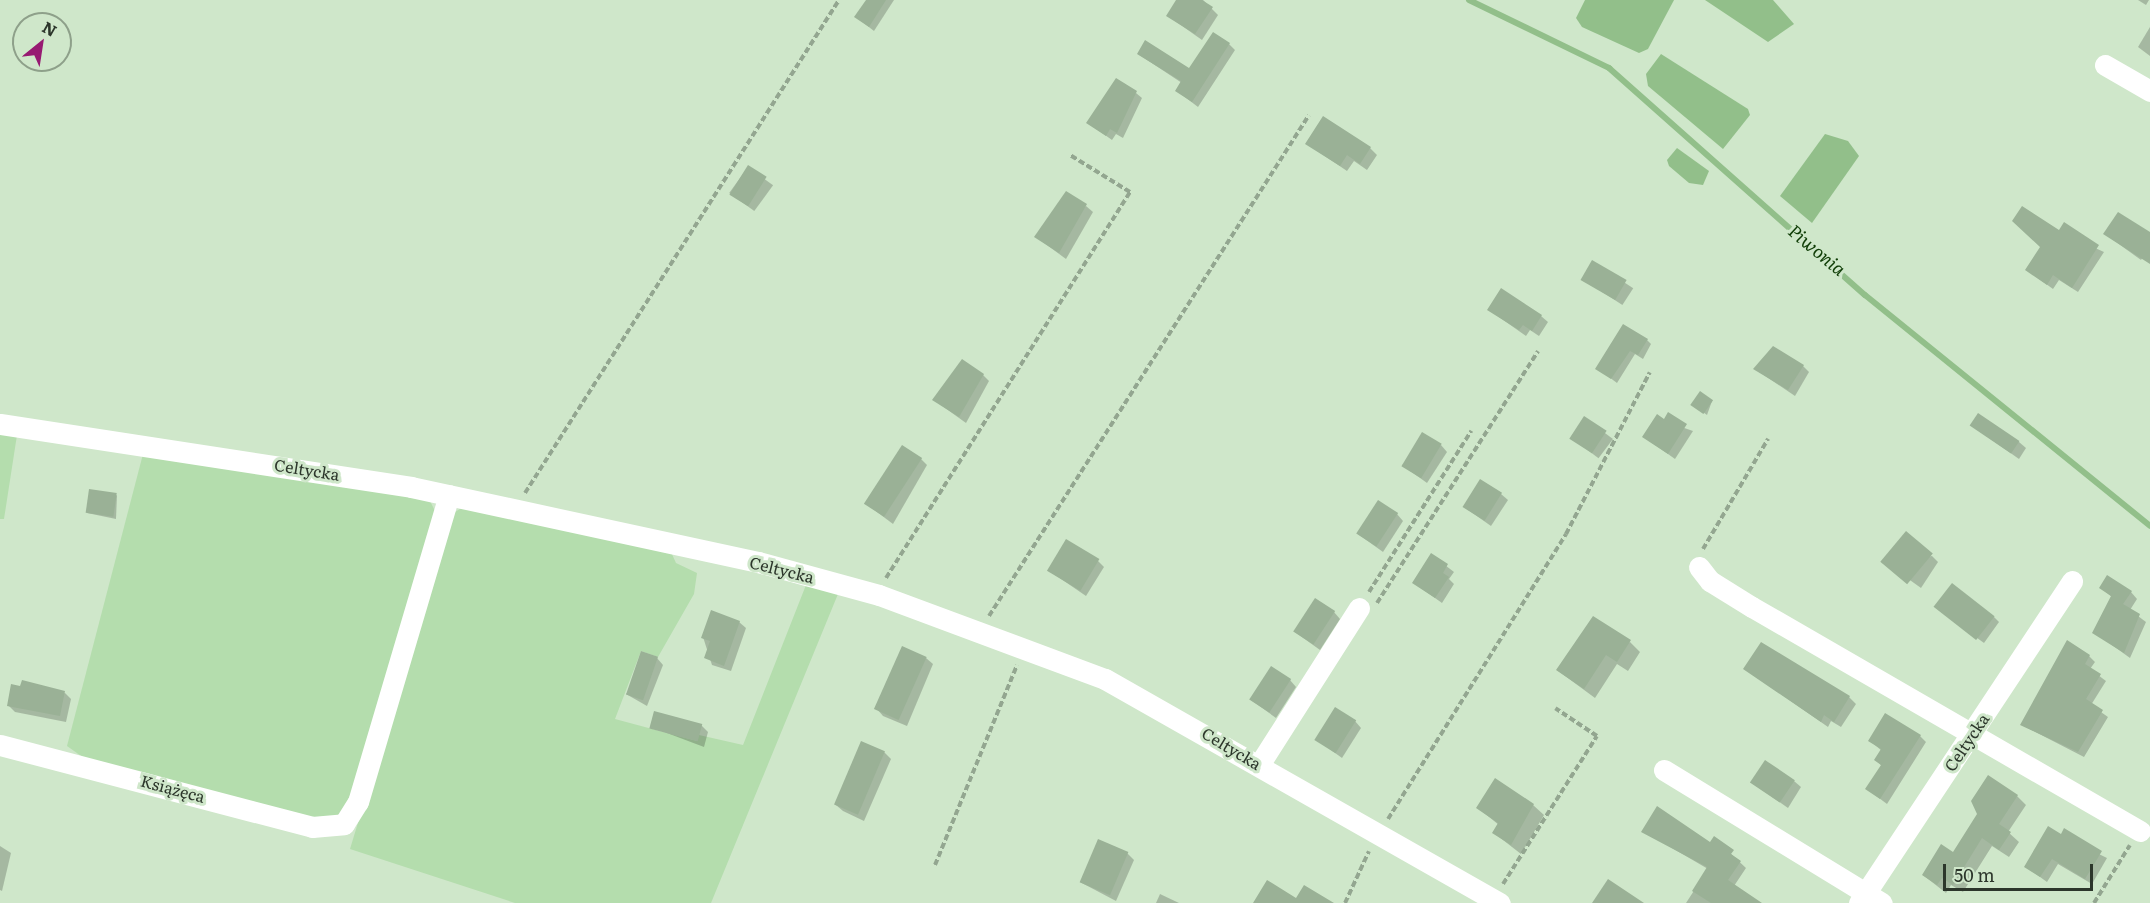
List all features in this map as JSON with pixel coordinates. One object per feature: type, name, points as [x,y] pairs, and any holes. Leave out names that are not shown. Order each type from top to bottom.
[{"type":"street","points":[[2105,64],[2150,91]]},
{"type":"street","name":"Celtycka","points":[[0,424],[449,495],[758,562],[879,595],[1026,645],[1151,701],[1378,835],[1497,901]]},
{"type":"street","name":"Książęca","points":[[0,745],[312,827],[344,825],[358,802],[449,495]]},
{"type":"street","points":[[1699,567],[1710,581],[1752,607],[1973,732],[2140,831]]},
{"type":"street","name":"Celtycka","points":[[1869,900],[1973,732],[2072,581]]},
{"type":"street","points":[[1259,765],[1365,609]]},
{"type":"street","points":[[1664,770],[1869,900]]},
{"type":"path","points":[[518,510],[541,462],[839,0]]},
{"type":"path","points":[[982,630],[1309,114]]},
{"type":"path","points":[[879,595],[906,540],[1130,192],[1071,155]]},
{"type":"path","points":[[1365,609],[1538,351]]},
{"type":"path","points":[[1345,903],[1378,835],[1566,534],[1650,372]]},
{"type":"path","points":[[1365,609],[1472,431]]},
{"type":"path","points":[[1699,567],[1702,551],[1768,439]]},
{"type":"path","points":[[935,865],[1026,645]]},
{"type":"path","points":[[1497,901],[1597,736],[1555,708]]},
{"type":"path","points":[[2094,903],[2140,831]]},
{"type":"shaded area","points":[[1585,0],[1674,0],[1648,49],[1639,53],[1582,27],[1576,18]]},
{"type":"shaded area","points":[[1705,0],[1773,0],[1794,24],[1768,42]]},
{"type":"shaded area","points":[[1661,54],[1748,109],[1750,115],[1723,149],[1648,86],[1646,74]]},
{"type":"shaded area","points":[[1825,134],[1848,141],[1859,156],[1812,223],[1780,196]]},
{"type":"shaded area","points":[[1677,148],[1709,171],[1703,185],[1689,183],[1669,166],[1667,160]]},
{"type":"shaded area","points":[[0,433],[17,435],[4,519],[0,519]]},
{"type":"shaded area","points":[[143,454],[430,501],[435,511],[349,808],[331,822],[84,758],[67,746]]},
{"type":"shaded area","points":[[463,507],[671,552],[676,563],[697,573],[694,594],[658,657],[641,651],[615,719],[697,741],[699,735],[743,745],[806,585],[838,594],[711,903],[515,903],[350,849],[452,514]]},
{"type":"building","points":[[866,0],[886,0],[869,27],[854,17]]},
{"type":"building","points":[[1176,0],[1202,0],[1213,7],[1195,34],[1166,16]]},
{"type":"building","points":[[1213,32],[1230,43],[1192,102],[1175,91],[1181,81],[1137,54],[1145,40],[1189,68]]},
{"type":"building","points":[[1116,78],[1137,91],[1117,133],[1110,129],[1106,136],[1086,123]]},
{"type":"building","points":[[1323,116],[1371,147],[1360,164],[1347,155],[1340,166],[1305,144]]},
{"type":"building","points":[[748,165],[767,177],[748,206],[729,195]]},
{"type":"building","points":[[1066,191],[1087,204],[1059,253],[1034,237]]},
{"type":"building","points":[[2022,206],[2059,230],[2064,222],[2099,245],[2072,288],[2053,275],[2047,285],[2025,270],[2040,247],[2012,221]]},
{"type":"building","points":[[2118,212],[2150,232],[2150,264],[2103,234]]},
{"type":"building","points":[[1592,260],[1627,280],[1615,300],[1580,280]]},
{"type":"building","points":[[1501,288],[1542,315],[1532,331],[1523,325],[1519,330],[1487,310]]},
{"type":"building","points":[[1623,324],[1648,339],[1638,355],[1630,351],[1611,379],[1595,369]]},
{"type":"building","points":[[1773,346],[1804,365],[1788,390],[1753,369]]},
{"type":"building","points":[[962,359],[984,374],[959,417],[932,400]]},
{"type":"building","points":[[1700,391],[1713,400],[1703,414],[1690,405]]},
{"type":"building","points":[[1668,412],[1687,424],[1668,454],[1642,437],[1657,414],[1664,419]]},
{"type":"building","points":[[1978,413],[2019,441],[2011,453],[1970,425]]},
{"type":"building","points":[[1584,416],[1607,431],[1592,453],[1569,439]]},
{"type":"building","points":[[1422,432],[1442,444],[1421,478],[1401,466]]},
{"type":"building","points":[[902,445],[922,458],[884,517],[864,504]]},
{"type":"building","points":[[1480,479],[1502,493],[1485,521],[1463,507]]},
{"type":"building","points":[[89,489],[117,493],[113,517],[86,513]]},
{"type":"building","points":[[1378,500],[1398,513],[1376,547],[1356,534]]},
{"type":"building","points":[[1906,531],[1933,553],[1907,584],[1880,562]]},
{"type":"building","points":[[1066,539],[1099,559],[1080,591],[1047,571]]},
{"type":"building","points":[[1431,553],[1448,564],[1443,573],[1449,577],[1435,598],[1412,583]]},
{"type":"building","points":[[2107,575],[2132,591],[2123,604],[2140,614],[2124,653],[2092,633],[2111,596],[2099,588]]},
{"type":"building","points":[[1952,583],[1995,616],[1976,640],[1934,607]]},
{"type":"building","points":[[1315,598],[1335,611],[1313,645],[1293,632]]},
{"type":"building","points":[[711,610],[740,621],[724,666],[704,658],[710,641],[701,638]]},
{"type":"building","points":[[1593,616],[1631,640],[1617,662],[1606,655],[1584,689],[1556,670]]},
{"type":"building","points":[[2067,640],[2090,655],[2085,664],[2101,674],[2086,699],[2103,710],[2078,752],[2020,725]]},
{"type":"building","points":[[1761,642],[1850,696],[1834,722],[1824,715],[1821,722],[1743,669]]},
{"type":"building","points":[[902,646],[927,657],[899,720],[874,709]]},
{"type":"building","points":[[641,651],[658,657],[643,700],[626,694]]},
{"type":"building","points":[[1271,666],[1291,679],[1269,713],[1249,700]]},
{"type":"building","points":[[22,680],[65,691],[60,716],[7,706],[11,684],[20,686]]},
{"type":"building","points":[[1335,707],[1356,720],[1336,753],[1314,740]]},
{"type":"building","points":[[654,711],[702,724],[698,741],[649,728]]},
{"type":"building","points":[[1885,713],[1921,735],[1880,799],[1865,789],[1881,765],[1874,760],[1881,749],[1868,741]]},
{"type":"building","points":[[861,741],[885,751],[858,815],[834,805]]},
{"type":"building","points":[[1765,760],[1795,780],[1780,803],[1750,782]]},
{"type":"building","points":[[1988,775],[2018,795],[1999,824],[2011,832],[1999,850],[1982,838],[1953,885],[1942,878],[1937,885],[1922,875],[1941,844],[1953,852],[1977,814],[1971,801]]},
{"type":"building","points":[[1495,778],[1534,804],[1511,845],[1492,833],[1498,823],[1476,808]]},
{"type":"building","points":[[1657,806],[1710,842],[1714,836],[1734,850],[1731,854],[1741,861],[1728,880],[1762,903],[1711,903],[1692,891],[1707,867],[1641,832]]},
{"type":"building","points":[[2048,826],[2061,834],[2064,828],[2102,851],[2085,879],[2052,859],[2040,877],[2024,867]]},
{"type":"building","points":[[1098,839],[1128,852],[1110,895],[1080,882]]},
{"type":"building","points":[[1608,879],[1644,903],[1592,903]]},
{"type":"building","points":[[1267,880],[1296,898],[1304,885],[1334,903],[1253,903]]},
{"type":"waterway","name":"Piwonia","points":[[1469,0],[1609,68],[1865,295],[2150,526]]}]
